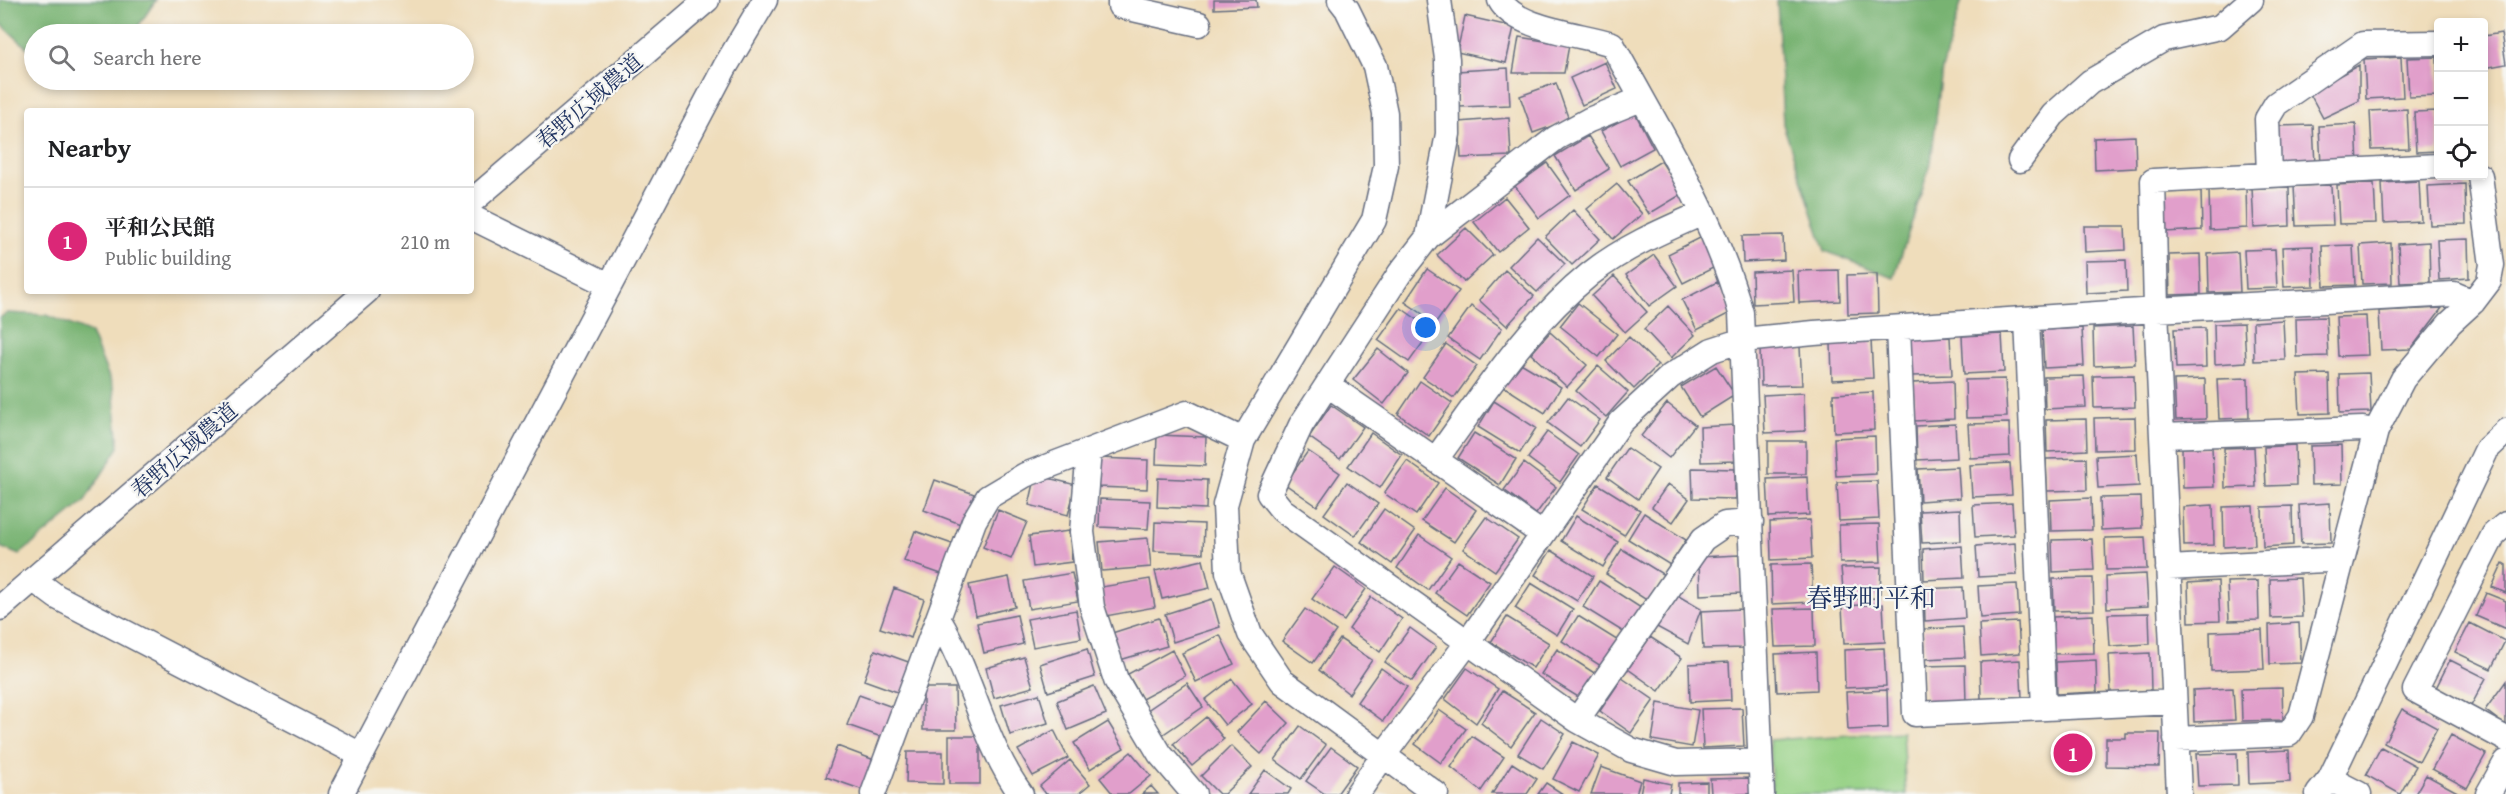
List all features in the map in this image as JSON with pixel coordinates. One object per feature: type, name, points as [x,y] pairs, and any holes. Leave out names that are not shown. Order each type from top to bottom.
[{"type":"street","name":"春野広域農道","points":[[474,199],[707,0]]},
{"type":"street","points":[[341,794],[725,67],[765,0]]},
{"type":"street","points":[[1120,0],[1120,6],[1199,24]]},
{"type":"street","points":[[1340,0],[1347,9],[1375,66],[1384,113],[1386,166],[1374,220],[1243,440],[1225,505],[1228,572],[1250,634],[1282,681],[1436,794]]},
{"type":"street","points":[[1428,237],[1448,134],[1447,59],[1438,0]]},
{"type":"street","points":[[1500,0],[1504,9],[1533,25],[1589,36],[1612,44],[1703,213],[1731,275],[1741,313],[1743,340],[1762,794]]},
{"type":"street","points":[[2020,160],[2053,115],[2090,82],[2164,39],[2220,27],[2251,0]]},
{"type":"street","points":[[2269,175],[2267,119],[2276,104],[2363,44],[2434,43]]},
{"type":"street","points":[[1641,99],[1590,120],[1556,138],[1428,237],[1400,273],[1301,425],[1269,494],[1282,510],[1577,720],[1631,750],[1676,763],[1760,761]]},
{"type":"street","points":[[2179,794],[2156,310],[2153,181],[2434,166]]},
{"type":"street","points":[[2176,739],[2289,734],[2301,716],[2376,431],[2403,380],[2450,323],[2473,302],[2489,281],[2492,265],[2481,180]]},
{"type":"street","points":[[1436,459],[1528,334],[1591,274],[1652,235],[1703,213]]},
{"type":"street","points":[[474,218],[609,285]]},
{"type":"street","name":"春野広域農道","points":[[0,608],[364,294]]},
{"type":"street","points":[[1357,794],[1468,642],[1621,422],[1671,376],[1712,350],[1743,340],[2156,310],[2454,294],[2473,302]]},
{"type":"street","points":[[2027,319],[2044,708]]},
{"type":"street","points":[[1898,328],[1915,714],[2174,702]]},
{"type":"street","points":[[1328,385],[1542,534]]},
{"type":"street","points":[[873,794],[974,521],[988,497],[1025,476],[1187,413],[1243,440]]},
{"type":"street","points":[[2162,436],[2363,429],[2376,431]]},
{"type":"street","points":[[2359,794],[2324,786],[2487,449],[2506,431]]},
{"type":"street","points":[[1089,451],[1082,532],[1092,607],[1116,680],[1160,754],[1194,794]]},
{"type":"street","points":[[1577,720],[1703,539],[1725,524],[1750,522]]},
{"type":"street","points":[[2506,524],[2494,534],[2415,690],[2506,739]]},
{"type":"street","points":[[2168,568],[2341,561]]},
{"type":"street","points":[[34,580],[57,597],[361,755]]},
{"type":"street","points":[[939,620],[953,645],[1005,772],[1021,794]]},
{"type":"street","points":[[2488,794],[2506,762]]},
{"type":"green space","points":[[0,0],[156,0],[140,24],[24,24],[24,45],[1,24]]},
{"type":"green space","points":[[1777,0],[1962,0],[1942,69],[1931,162],[1894,278],[1825,251],[1783,124]]},
{"type":"green space","points":[[7,313],[47,315],[91,333],[113,387],[119,447],[84,502],[19,555],[0,547],[0,318]]},
{"type":"green space","points":[[1902,732],[1906,794],[1772,794],[1769,740]]},
{"type":"building","points":[[1214,0],[1256,0],[1257,7],[1214,9]]},
{"type":"building","points":[[1465,16],[1514,27],[1506,63],[1457,52]]},
{"type":"building","points":[[2501,33],[2506,64],[2488,67],[2488,35]]},
{"type":"building","points":[[1519,37],[1569,45],[1564,73],[1513,73]]},
{"type":"building","points":[[2401,57],[2403,97],[2366,99],[2364,59]]},
{"type":"building","points":[[2434,57],[2434,96],[2409,97],[2407,58]]},
{"type":"building","points":[[1605,62],[1617,89],[1582,105],[1570,78]]},
{"type":"building","points":[[2359,65],[2359,101],[2323,118],[2309,92]]},
{"type":"building","points":[[1508,68],[1510,105],[1459,107],[1457,71]]},
{"type":"building","points":[[1556,83],[1569,120],[1533,133],[1520,96]]},
{"type":"building","points":[[2407,109],[2409,149],[2372,150],[2370,111]]},
{"type":"building","points":[[2434,111],[2434,151],[2416,152],[2414,112]]},
{"type":"building","points":[[1635,113],[1653,148],[1620,166],[1601,131]]},
{"type":"building","points":[[1509,118],[1511,156],[1461,158],[1459,122]]},
{"type":"building","points":[[2356,124],[2358,164],[2321,165],[2319,126]]},
{"type":"building","points":[[2313,125],[2315,165],[2278,166],[2276,126]]},
{"type":"building","points":[[1588,136],[1609,169],[1576,190],[1555,156]]},
{"type":"building","points":[[2135,136],[2136,168],[2095,170],[2094,138]]},
{"type":"building","points":[[1661,161],[1682,194],[1649,214],[1628,181]]},
{"type":"building","points":[[1547,163],[1570,195],[1539,218],[1515,186]]},
{"type":"building","points":[[2419,181],[2421,221],[2384,223],[2382,183]]},
{"type":"building","points":[[2374,183],[2376,223],[2339,224],[2337,185]]},
{"type":"building","points":[[1617,184],[1642,214],[1613,239],[1587,209]]},
{"type":"building","points":[[2465,184],[2466,224],[2430,225],[2428,186]]},
{"type":"building","points":[[2331,185],[2333,225],[2296,226],[2294,186]]},
{"type":"building","points":[[2289,187],[2290,226],[2254,228],[2252,188]]},
{"type":"building","points":[[2246,188],[2247,228],[2210,230],[2209,190]]},
{"type":"building","points":[[2201,190],[2202,230],[2165,232],[2164,192]]},
{"type":"building","points":[[1505,197],[1529,227],[1498,252],[1474,222]]},
{"type":"building","points":[[1573,210],[1600,239],[1572,265],[1545,237]]},
{"type":"building","points":[[2084,226],[2125,226],[2126,250],[2085,252]]},
{"type":"building","points":[[1466,228],[1493,255],[1464,282],[1437,255]]},
{"type":"building","points":[[1783,235],[1784,260],[1743,262],[1742,236]]},
{"type":"building","points":[[1704,236],[1719,265],[1683,283],[1668,254]]},
{"type":"building","points":[[1537,237],[1565,264],[1537,292],[1509,266]]},
{"type":"building","points":[[2468,239],[2469,278],[2439,280],[2437,240]]},
{"type":"building","points":[[2429,242],[2430,282],[2400,283],[2398,244]]},
{"type":"building","points":[[2391,243],[2392,283],[2362,284],[2360,245]]},
{"type":"building","points":[[2353,245],[2355,285],[2324,286],[2322,246]]},
{"type":"building","points":[[2313,246],[2314,286],[2284,287],[2282,247]]},
{"type":"building","points":[[2275,249],[2277,288],[2246,289],[2244,250]]},
{"type":"building","points":[[2238,252],[2240,292],[2209,293],[2208,254]]},
{"type":"building","points":[[2200,254],[2201,294],[2170,295],[2169,255]]},
{"type":"building","points":[[1654,255],[1677,286],[1649,306],[1626,275]]},
{"type":"building","points":[[2126,260],[2127,291],[2086,293],[2085,261]]},
{"type":"building","points":[[1427,269],[1459,291],[1436,323],[1405,302]]},
{"type":"building","points":[[1505,270],[1534,296],[1507,326],[1479,300]]},
{"type":"building","points":[[1792,270],[1794,302],[1753,304],[1752,272]]},
{"type":"building","points":[[1839,270],[1840,301],[1799,303],[1798,271]]},
{"type":"building","points":[[1877,274],[1878,313],[1848,314],[1847,275]]},
{"type":"building","points":[[1614,276],[1647,312],[1625,332],[1592,296]]},
{"type":"building","points":[[1717,282],[1732,312],[1697,330],[1682,300]]},
{"type":"building","points":[[1578,303],[1617,334],[1599,357],[1560,326]]},
{"type":"building","points":[[1471,306],[1502,328],[1480,360],[1448,338]]},
{"type":"building","points":[[1668,306],[1695,335],[1671,358],[1644,329]]},
{"type":"building","points":[[1401,308],[1432,330],[1409,362],[1378,340]]},
{"type":"building","points":[[2442,308],[2411,349],[2381,350],[2379,311]]},
{"type":"building","points":[[2366,316],[2368,355],[2338,356],[2336,317]]},
{"type":"building","points":[[2326,317],[2328,356],[2297,357],[2296,318]]},
{"type":"building","points":[[2283,320],[2285,360],[2254,361],[2253,322]]},
{"type":"building","points":[[2244,323],[2246,362],[2215,364],[2214,324]]},
{"type":"building","points":[[2133,326],[2135,364],[2094,366],[2093,328]]},
{"type":"building","points":[[2082,328],[2084,366],[2044,368],[2042,330]]},
{"type":"building","points":[[2205,328],[2206,367],[2176,368],[2174,329]]},
{"type":"building","points":[[1550,332],[1587,365],[1567,387],[1531,354]]},
{"type":"building","points":[[2002,334],[2004,372],[1964,374],[1962,336]]},
{"type":"building","points":[[1629,337],[1658,365],[1634,389],[1606,361]]},
{"type":"building","points":[[1950,337],[1952,375],[1911,376],[1910,338]]},
{"type":"building","points":[[1871,340],[1873,378],[1832,380],[1831,342]]},
{"type":"building","points":[[1446,344],[1477,366],[1454,398],[1423,377]]},
{"type":"building","points":[[1800,347],[1802,385],[1761,386],[1760,348]]},
{"type":"building","points":[[1378,349],[1408,373],[1384,404],[1353,380]]},
{"type":"building","points":[[1519,362],[1561,387],[1545,413],[1503,386]]},
{"type":"building","points":[[1598,366],[1628,392],[1606,417],[1576,391]]},
{"type":"building","points":[[1716,366],[1735,395],[1700,417],[1681,387]]},
{"type":"building","points":[[2369,373],[2371,412],[2340,413],[2339,374]]},
{"type":"building","points":[[2329,374],[2330,413],[2300,414],[2298,375]]},
{"type":"building","points":[[2134,375],[2135,407],[2094,408],[2093,376]]},
{"type":"building","points":[[2084,376],[2086,407],[2045,409],[2044,377]]},
{"type":"building","points":[[2248,378],[2249,418],[2219,419],[2217,379]]},
{"type":"building","points":[[2005,379],[2007,417],[1966,418],[1965,380]]},
{"type":"building","points":[[2205,379],[2206,419],[2176,420],[2174,380]]},
{"type":"building","points":[[1420,381],[1452,403],[1429,436],[1398,414]]},
{"type":"building","points":[[1953,381],[1954,419],[1914,421],[1913,383]]},
{"type":"building","points":[[1873,392],[1874,430],[1834,432],[1833,394]]},
{"type":"building","points":[[1804,393],[1805,431],[1765,433],[1763,395]]},
{"type":"building","points":[[1568,397],[1600,420],[1580,447],[1548,423]]},
{"type":"building","points":[[1494,401],[1536,428],[1520,453],[1478,427]]},
{"type":"building","points":[[1667,403],[1695,425],[1669,458],[1641,436]]},
{"type":"building","points":[[1331,405],[1363,427],[1340,459],[1309,437]]},
{"type":"building","points":[[2135,417],[2136,449],[2095,450],[2094,418]]},
{"type":"building","points":[[2086,419],[2087,450],[2047,452],[2046,420]]},
{"type":"building","points":[[2009,423],[2010,456],[1970,458],[1968,424]]},
{"type":"building","points":[[1955,424],[1957,458],[1917,460],[1916,426]]},
{"type":"building","points":[[1735,425],[1737,461],[1701,462],[1700,427]]},
{"type":"building","points":[[1547,432],[1579,455],[1560,482],[1528,458]]},
{"type":"building","points":[[1371,433],[1402,455],[1380,488],[1348,466]]},
{"type":"building","points":[[1474,433],[1516,459],[1500,485],[1458,458]]},
{"type":"building","points":[[1157,435],[1206,437],[1205,466],[1156,464]]},
{"type":"building","points":[[1875,436],[1876,474],[1836,476],[1834,438]]},
{"type":"building","points":[[1768,441],[1806,441],[1806,474],[1768,474]]},
{"type":"building","points":[[2295,445],[2296,485],[2266,486],[2264,447]]},
{"type":"building","points":[[2341,445],[2342,484],[2311,485],[2310,446]]},
{"type":"building","points":[[2212,447],[2214,487],[2183,488],[2182,448]]},
{"type":"building","points":[[2254,447],[2256,487],[2225,488],[2224,448]]},
{"type":"building","points":[[1627,448],[1658,469],[1638,499],[1607,477]]},
{"type":"building","points":[[1308,451],[1340,473],[1317,506],[1285,484]]},
{"type":"building","points":[[2137,454],[2139,486],[2098,488],[2096,456]]},
{"type":"building","points":[[1099,458],[1148,460],[1147,489],[1098,487]]},
{"type":"building","points":[[2086,458],[2087,490],[2047,491],[2046,459]]},
{"type":"building","points":[[1407,461],[1438,483],[1416,515],[1384,493]]},
{"type":"building","points":[[1524,463],[1556,487],[1536,514],[1504,490]]},
{"type":"building","points":[[2010,463],[2012,495],[1972,497],[1970,465]]},
{"type":"building","points":[[1958,467],[1960,498],[1920,501],[1918,469]]},
{"type":"building","points":[[1692,468],[1735,469],[1735,499],[1693,498]]},
{"type":"building","points":[[1036,475],[1076,485],[1068,515],[1029,505]]},
{"type":"building","points":[[1807,477],[1809,515],[1769,517],[1767,479]]},
{"type":"building","points":[[1158,478],[1207,480],[1206,509],[1157,507]]},
{"type":"building","points":[[935,480],[974,494],[963,525],[924,510]]},
{"type":"building","points":[[1877,481],[1879,519],[1839,521],[1837,482]]},
{"type":"building","points":[[1347,482],[1378,504],[1355,536],[1324,514]]},
{"type":"building","points":[[1598,484],[1640,510],[1624,535],[1582,509]]},
{"type":"building","points":[[1668,484],[1689,499],[1673,522],[1652,507]]},
{"type":"building","points":[[1445,488],[1476,510],[1454,542],[1422,521]]},
{"type":"building","points":[[2141,497],[2142,528],[2101,530],[2100,498]]},
{"type":"building","points":[[2091,498],[2092,530],[2051,531],[2050,500]]},
{"type":"building","points":[[1100,499],[1150,501],[1148,529],[1099,527]]},
{"type":"building","points":[[2012,503],[2014,535],[1975,537],[1973,505]]},
{"type":"building","points":[[2330,503],[2331,543],[2301,544],[2299,505]]},
{"type":"building","points":[[2213,505],[2214,545],[2184,546],[2183,507]]},
{"type":"building","points":[[2253,506],[2255,545],[2224,547],[2223,507]]},
{"type":"building","points":[[2292,506],[2293,545],[2263,547],[2262,507]]},
{"type":"building","points":[[1384,509],[1415,531],[1392,564],[1361,542]]},
{"type":"building","points":[[1960,509],[1961,541],[1922,543],[1920,511]]},
{"type":"building","points":[[998,510],[1027,522],[1011,559],[983,547]]},
{"type":"building","points":[[1644,513],[1686,540],[1670,565],[1628,539]]},
{"type":"building","points":[[1576,516],[1618,542],[1603,567],[1561,541]]},
{"type":"building","points":[[1486,517],[1518,539],[1495,571],[1463,549]]},
{"type":"building","points":[[1810,520],[1812,558],[1771,560],[1770,522]]},
{"type":"building","points":[[1155,522],[1204,524],[1203,553],[1154,551]]},
{"type":"building","points":[[1879,524],[1881,562],[1840,563],[1839,525]]},
{"type":"building","points":[[915,531],[955,545],[944,575],[904,561]]},
{"type":"building","points":[[1069,531],[1072,562],[1033,567],[1029,536]]},
{"type":"building","points":[[1419,535],[1451,557],[1428,590],[1397,568]]},
{"type":"building","points":[[2145,537],[2147,569],[2106,570],[2105,538]]},
{"type":"building","points":[[1148,538],[1151,567],[1102,571],[1099,542]]},
{"type":"building","points":[[2092,539],[2094,570],[2053,572],[2052,540]]},
{"type":"building","points":[[2015,543],[2017,575],[1978,577],[1976,546]]},
{"type":"building","points":[[1962,546],[1964,578],[1924,580],[1923,549]]},
{"type":"building","points":[[1622,549],[1664,575],[1648,601],[1606,574]]},
{"type":"building","points":[[1551,550],[1593,576],[1577,601],[1535,575]]},
{"type":"building","points":[[1739,555],[1741,593],[1700,595],[1699,557]]},
{"type":"building","points":[[1203,560],[1210,588],[1162,599],[1155,571]]},
{"type":"building","points":[[1458,561],[1490,582],[1467,615],[1435,593]]},
{"type":"building","points":[[2503,563],[2506,565],[2506,593],[2492,587]]},
{"type":"building","points":[[1811,564],[1813,602],[1772,604],[1771,565]]},
{"type":"building","points":[[1335,567],[1366,589],[1344,621],[1312,599]]},
{"type":"building","points":[[1881,567],[1880,598],[1844,599],[1841,568]]},
{"type":"building","points":[[1072,573],[1078,601],[1029,609],[1024,581]]},
{"type":"building","points":[[2146,574],[2148,606],[2107,608],[2106,576]]},
{"type":"building","points":[[1009,577],[1015,607],[976,616],[969,585]]},
{"type":"building","points":[[2093,578],[2094,610],[2054,611],[2053,579]]},
{"type":"building","points":[[2300,578],[2302,617],[2271,618],[2270,579]]},
{"type":"building","points":[[1150,579],[1155,607],[1106,616],[1101,587]]},
{"type":"building","points":[[1599,581],[1641,608],[1625,633],[1583,607]]},
{"type":"building","points":[[2218,581],[2220,621],[2189,622],[2188,583]]},
{"type":"building","points":[[2258,581],[2259,620],[2229,621],[2227,582]]},
{"type":"building","points":[[1531,583],[1573,609],[1557,635],[1515,608]]},
{"type":"building","points":[[2017,584],[2019,615],[1980,618],[1978,586]]},
{"type":"building","points":[[1963,587],[1965,618],[1925,621],[1924,589]]},
{"type":"building","points":[[894,588],[924,599],[911,638],[880,628]]},
{"type":"building","points":[[2486,593],[2506,601],[2506,629],[2476,616]]},
{"type":"building","points":[[1677,595],[1701,609],[1688,644],[1655,626]]},
{"type":"building","points":[[1371,597],[1402,619],[1380,652],[1349,629]]},
{"type":"building","points":[[1212,599],[1220,627],[1173,642],[1165,614]]},
{"type":"building","points":[[1883,604],[1885,642],[1844,644],[1842,606]]},
{"type":"building","points":[[1814,608],[1815,646],[1775,647],[1773,609]]},
{"type":"building","points":[[1305,609],[1336,631],[1313,663],[1282,641]]},
{"type":"building","points":[[1742,609],[1744,648],[1703,649],[1701,611]]},
{"type":"building","points":[[1076,610],[1081,638],[1033,647],[1027,619]]},
{"type":"building","points":[[2149,613],[2150,644],[2110,646],[2108,614]]},
{"type":"building","points":[[1017,615],[1023,644],[984,653],[977,623]]},
{"type":"building","points":[[2093,615],[2094,653],[2054,654],[2053,617]]},
{"type":"building","points":[[1578,616],[1620,642],[1604,668],[1562,641]]},
{"type":"building","points":[[1507,617],[1549,643],[1533,668],[1491,642]]},
{"type":"building","points":[[1159,618],[1167,646],[1120,660],[1112,633]]},
{"type":"building","points":[[2018,622],[2020,653],[1981,656],[1979,624]]},
{"type":"building","points":[[2299,623],[2301,663],[2270,664],[2269,625]]},
{"type":"building","points":[[2470,623],[2505,641],[2491,669],[2455,652]]},
{"type":"building","points":[[1963,627],[1965,657],[1925,659],[1924,629]]},
{"type":"building","points":[[1410,628],[1436,647],[1412,681],[1385,662]]},
{"type":"building","points":[[2262,630],[2264,669],[2211,671],[2210,632]]},
{"type":"building","points":[[1220,635],[1234,664],[1196,682],[1182,653]]},
{"type":"building","points":[[1650,637],[1682,658],[1659,691],[1628,669]]},
{"type":"building","points":[[1340,639],[1372,660],[1349,694],[1319,670]]},
{"type":"building","points":[[1884,648],[1886,686],[1845,688],[1844,650]]},
{"type":"building","points":[[1087,649],[1095,677],[1048,692],[1040,664]]},
{"type":"building","points":[[1557,649],[1599,676],[1583,700],[1541,674]]},
{"type":"building","points":[[875,650],[914,664],[903,694],[864,680]]},
{"type":"building","points":[[1172,650],[1185,676],[1142,699],[1128,674]]},
{"type":"building","points":[[1816,652],[1817,690],[1777,692],[1775,654]]},
{"type":"building","points":[[2150,653],[2151,691],[2111,693],[2109,655]]},
{"type":"building","points":[[1024,657],[1033,687],[994,698],[986,668]]},
{"type":"building","points":[[2020,660],[2022,698],[1981,700],[1980,662]]},
{"type":"building","points":[[2096,660],[2097,692],[2057,694],[2056,662]]},
{"type":"building","points":[[2450,660],[2486,678],[2471,706],[2436,688]]},
{"type":"building","points":[[1729,662],[1731,700],[1690,702],[1689,664]]},
{"type":"building","points":[[1965,665],[1966,703],[1926,704],[1924,666]]},
{"type":"building","points":[[1381,668],[1407,687],[1383,721],[1357,702]]},
{"type":"building","points":[[1467,668],[1498,689],[1476,723],[1445,699]]},
{"type":"building","points":[[1622,678],[1654,700],[1631,733],[1600,711]]},
{"type":"building","points":[[1232,679],[1252,704],[1225,725],[1205,700]]},
{"type":"building","points":[[2506,681],[2506,726],[2485,710]]},
{"type":"building","points":[[1187,683],[1203,707],[1162,735],[1146,711]]},
{"type":"building","points":[[1094,686],[1106,714],[1068,730],[1057,701]]},
{"type":"building","points":[[923,688],[955,688],[956,730],[923,730]]},
{"type":"building","points":[[2233,688],[2235,720],[2194,722],[2193,690]]},
{"type":"building","points":[[2282,688],[2283,720],[2242,721],[2241,689]]},
{"type":"building","points":[[1887,690],[1888,728],[1848,730],[1846,692]]},
{"type":"building","points":[[1502,691],[1535,712],[1511,746],[1481,723]]},
{"type":"building","points":[[1039,694],[1048,723],[1010,735],[1001,705]]},
{"type":"building","points":[[859,695],[898,709],[887,739],[847,725]]},
{"type":"building","points":[[1266,701],[1289,723],[1261,754],[1237,732]]},
{"type":"building","points":[[1658,703],[1698,710],[1692,747],[1652,740]]},
{"type":"building","points":[[1742,708],[1744,746],[1703,748],[1701,709]]},
{"type":"building","points":[[2402,709],[2437,728],[2419,762],[2384,743]]},
{"type":"building","points":[[1439,710],[1466,729],[1441,763],[1415,744]]},
{"type":"building","points":[[1206,717],[1224,739],[1192,766],[1173,744]]},
{"type":"building","points":[[1541,718],[1565,734],[1543,769],[1518,754]]},
{"type":"building","points":[[1108,722],[1124,748],[1090,769],[1074,743]]},
{"type":"building","points":[[1300,726],[1326,745],[1301,779],[1275,760]]},
{"type":"building","points":[[1054,730],[1068,758],[1033,776],[1018,750]]},
{"type":"building","points":[[2126,733],[2160,733],[2159,767],[2106,766],[2106,738],[2126,738]]},
{"type":"building","points":[[2451,735],[2486,754],[2467,788],[2432,769]]},
{"type":"building","points":[[949,736],[980,736],[980,784],[949,784]]},
{"type":"building","points":[[1472,736],[1504,757],[1481,791],[1451,767]]},
{"type":"building","points":[[1573,742],[1599,755],[1579,792],[1553,779]]},
{"type":"building","points":[[837,746],[877,761],[866,791],[826,777]]},
{"type":"building","points":[[1231,746],[1252,767],[1224,794],[1219,794],[1201,776]]},
{"type":"building","points":[[1331,747],[1357,766],[1337,794],[1325,794],[1306,781]]},
{"type":"building","points":[[2381,747],[2416,766],[2400,794],[2366,775]]},
{"type":"building","points":[[2289,750],[2290,782],[2249,784],[2248,752]]},
{"type":"building","points":[[907,752],[943,752],[943,784],[906,783]]},
{"type":"building","points":[[1131,752],[1151,776],[1129,794],[1113,794],[1100,778]]},
{"type":"building","points":[[2237,753],[2238,785],[2198,786],[2196,754]]},
{"type":"building","points":[[1070,760],[1090,784],[1078,794],[1046,794],[1040,786]]},
{"type":"building","points":[[1512,763],[1537,779],[1527,794],[1492,794]]},
{"type":"building","points":[[1601,767],[1640,781],[1636,794],[1591,794]]},
{"type":"building","points":[[1265,770],[1291,789],[1288,794],[1248,794]]},
{"type":"building","points":[[2426,775],[2461,794],[2415,794]]},
{"type":"building","points":[[1643,778],[1671,784],[1669,794],[1640,794]]},
{"type":"building","points":[[1751,778],[1751,794],[1711,794],[1710,779]]},
{"type":"building","points":[[1707,782],[1707,794],[1678,794],[1678,783]]},
{"type":"building","points":[[1546,783],[1563,794],[1538,794]]},
{"type":"building","points":[[1151,786],[1158,794],[1142,794]]},
{"type":"place","name":"平和公民館","points":[[2073,753]]},
{"type":"district","name":"春野町平和","points":[[1871,597]]}]
